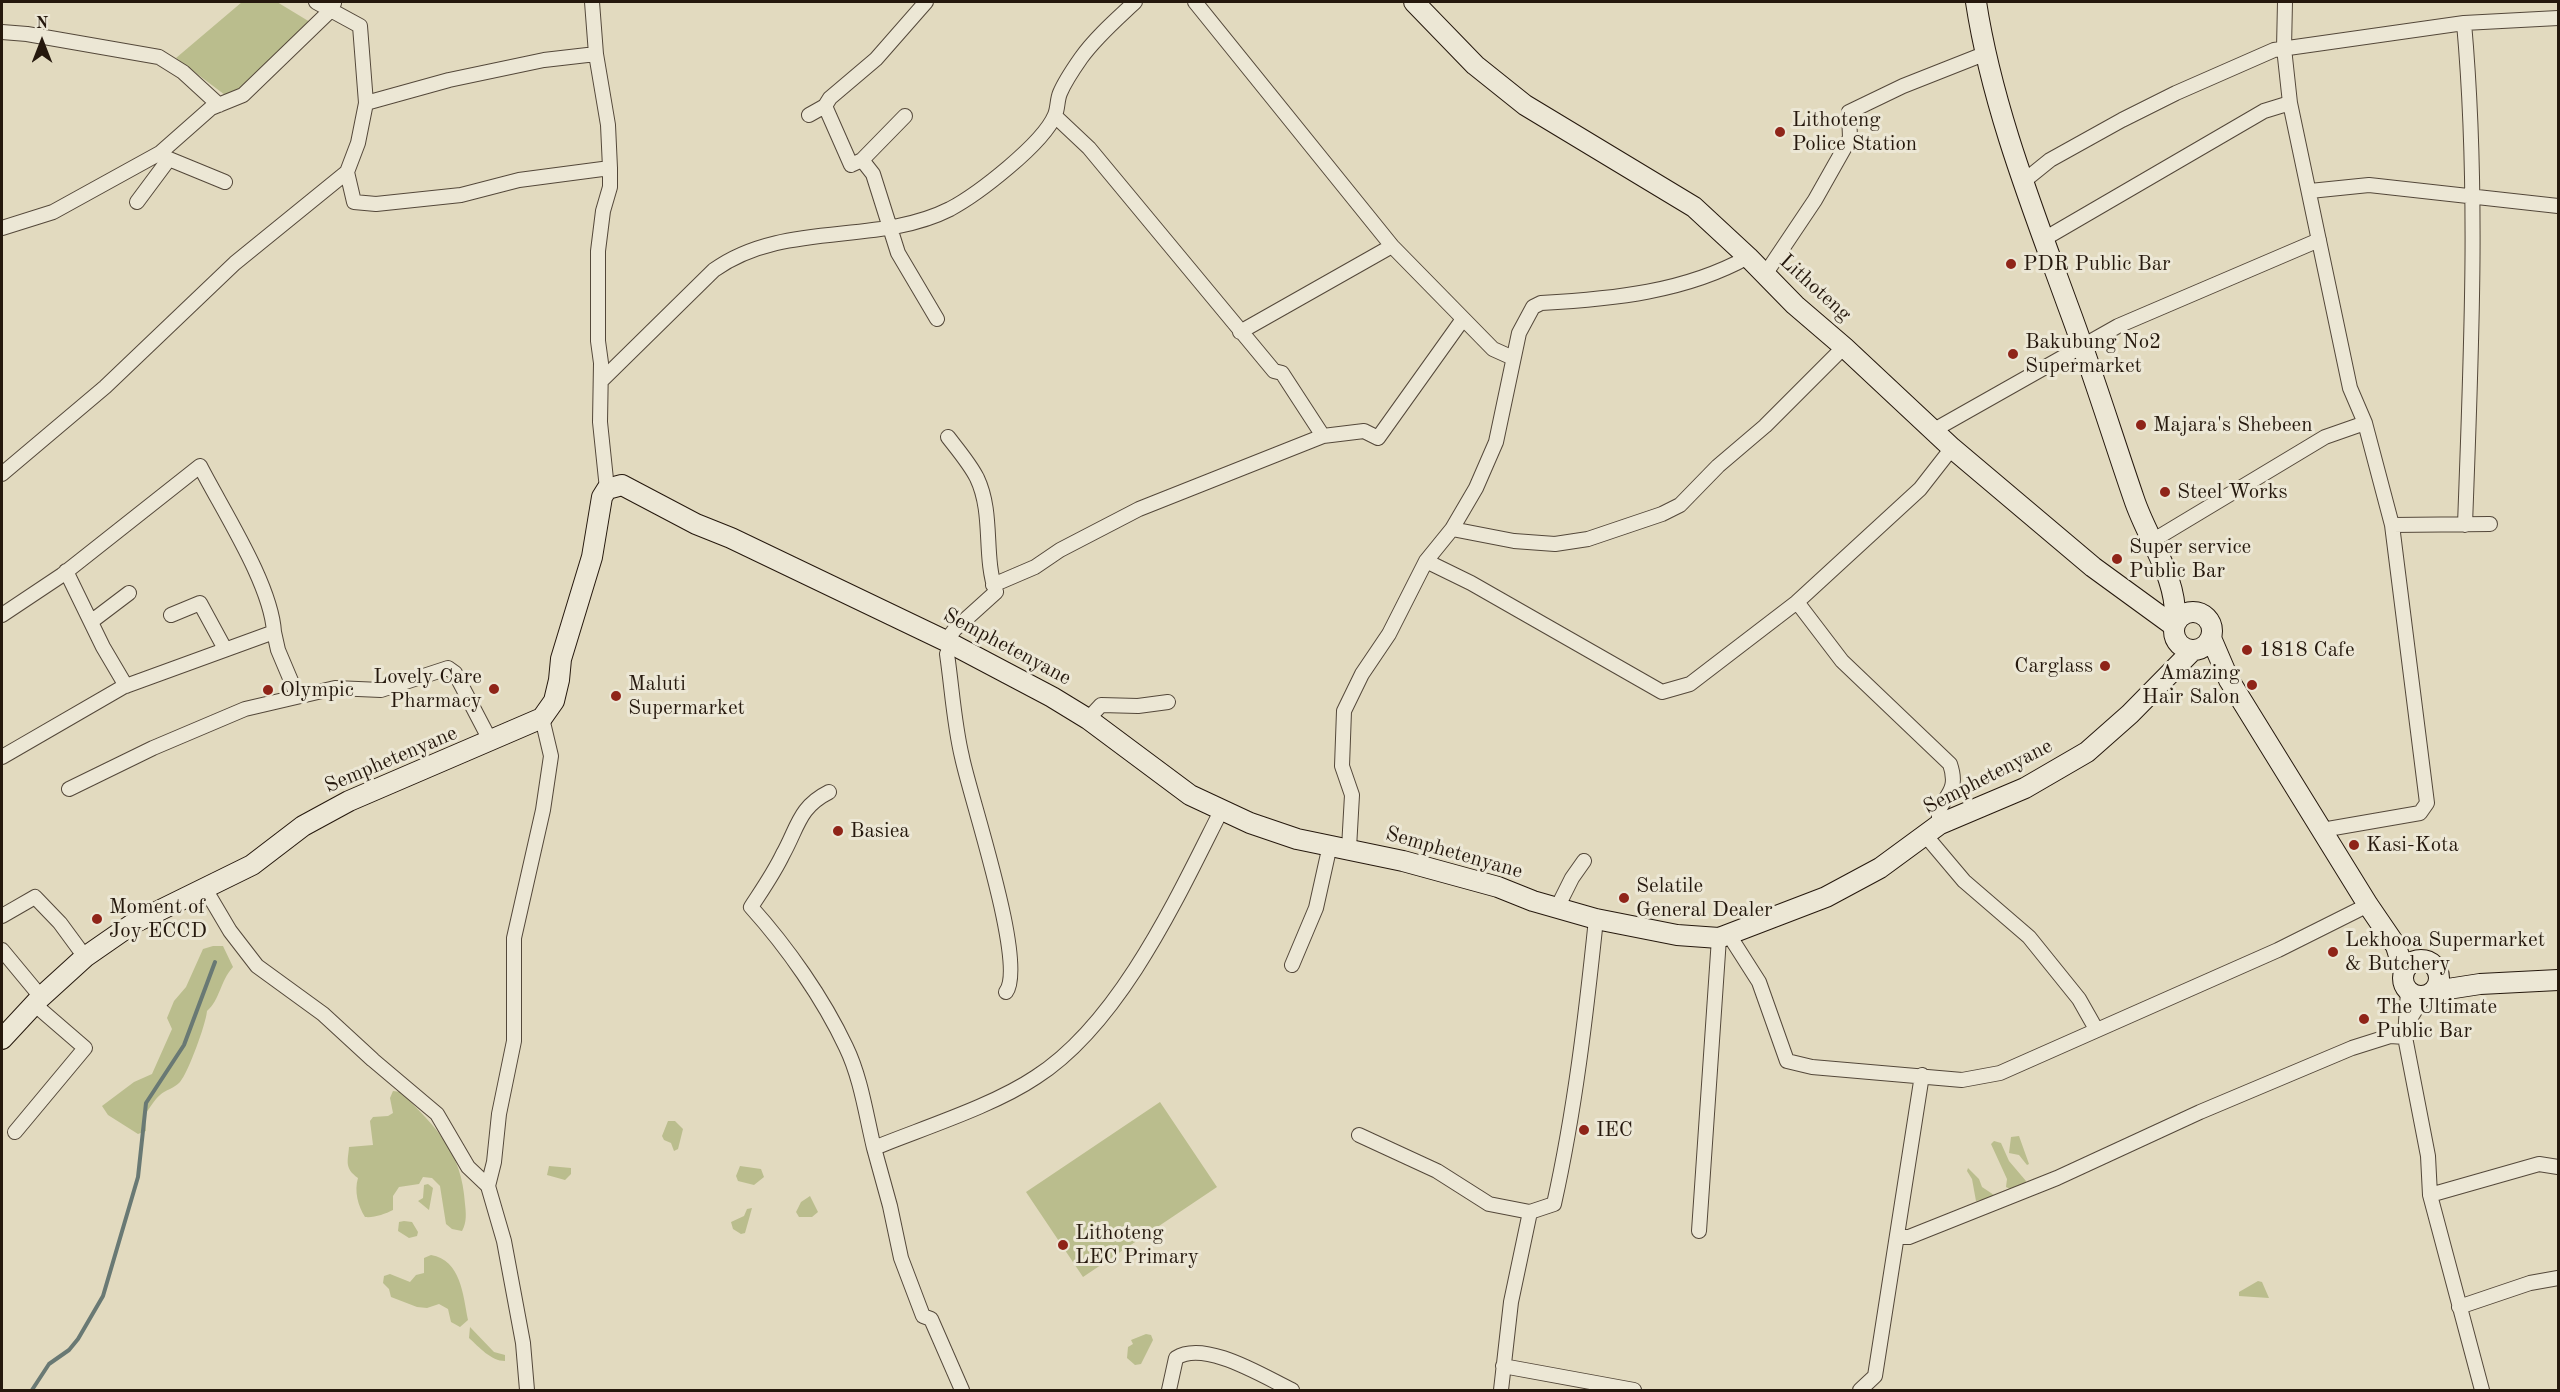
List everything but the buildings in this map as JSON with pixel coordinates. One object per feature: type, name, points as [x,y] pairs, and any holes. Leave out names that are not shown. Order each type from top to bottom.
[{"type":"main road","name":"Lithoteng","points":[[1414,2],[1475,65],[1524,105],[1694,207],[1748,257],[1764,276],[1952,448],[2093,567],[2175,629]]},
{"type":"main road","points":[[1976,2],[1984,54],[2024,181],[2139,514],[2170,580],[2175,603],[2175,629],[2165,675]]},
{"type":"main road","name":"Semphetenyane","points":[[607,489],[622,485],[633,490],[696,524],[731,538],[949,643],[1052,697],[1088,719],[1153,770],[1190,795],[1221,811],[1278,833],[1498,887],[1596,919],[1677,935],[1724,937],[1826,897],[1880,868],[1933,830],[2025,788],[2087,752],[2130,714],[2165,675],[2200,646]]},
{"type":"main road","points":[[542,718],[554,701],[564,650],[592,557],[602,497],[607,489]]},
{"type":"main road","points":[[2170,580],[2197,611],[2207,617],[2211,623],[2200,646]]},
{"type":"main road","points":[[2175,629],[2186,612],[2197,611]]},
{"type":"main road","points":[[2175,629],[2185,648],[2200,646]]},
{"type":"main road","points":[[2200,646],[2214,669],[2229,680],[2418,982]]},
{"type":"main road","name":"Semphetenyane","points":[[2,1039],[37,1000],[85,957],[134,923],[252,865],[303,826],[349,801],[491,742],[542,718]]},
{"type":"main road","points":[[2418,982],[2430,962],[2438,969],[2480,984]]},
{"type":"main road","points":[[2418,982],[2480,984],[2559,980]]},
{"type":"street","points":[[2,474],[105,387],[235,263],[347,172],[358,143],[366,103],[360,26],[333,6],[316,2]]},
{"type":"street","points":[[592,2],[596,54],[608,125],[610,168],[598,251],[600,422],[607,489]]},
{"type":"street","points":[[809,115],[825,106],[830,98],[876,59],[926,2]]},
{"type":"street","points":[[601,381],[714,270],[730,258],[751,249],[830,233],[921,220],[950,209],[976,193],[1029,148],[1055,116],[1060,93],[1082,56],[1135,2]]},
{"type":"street","points":[[1195,2],[1392,246],[1493,349],[1513,357]]},
{"type":"street","points":[[2286,2],[2284,48],[2290,103],[2350,388],[2365,423],[2392,525],[2427,803],[2420,813],[2322,830]]},
{"type":"street","points":[[137,202],[164,156],[211,108],[243,95],[333,6]]},
{"type":"street","points":[[2024,181],[2050,160],[2122,120],[2176,93],[2274,50],[2464,23],[2559,18]]},
{"type":"street","points":[[2464,23],[2472,110],[2474,196],[2465,525]]},
{"type":"street","points":[[2,32],[27,34],[159,57],[183,72],[219,105]]},
{"type":"street","points":[[366,103],[448,80],[544,60],[596,54]]},
{"type":"street","points":[[1764,276],[1815,200],[1850,138],[1849,112],[1903,86],[1984,54]]},
{"type":"street","points":[[2044,239],[2264,111],[2290,103]]},
{"type":"street","points":[[825,106],[851,165],[862,160],[905,116]]},
{"type":"street","points":[[1055,116],[1089,148],[1274,371],[1282,373],[1323,436]]},
{"type":"street","points":[[2,228],[53,212],[164,156],[225,182]]},
{"type":"street","points":[[862,160],[873,174],[898,253],[937,319]]},
{"type":"street","points":[[347,172],[354,202],[376,204],[461,195],[519,180],[610,168]]},
{"type":"street","points":[[2310,191],[2369,185],[2559,206]]},
{"type":"street","points":[[1934,430],[2118,326],[2319,240]]},
{"type":"street","points":[[1240,332],[1392,246]]},
{"type":"street","points":[[1292,966],[1340,847],[1352,795],[1342,766],[1344,711],[1362,674],[1389,634],[1426,561],[1452,529],[1476,488],[1496,442],[1513,357],[1526,319],[1533,307],[1541,303],[1621,296],[1686,283],[1717,274],[1748,257]]},
{"type":"street","points":[[993,585],[1035,567],[1060,550],[1139,508],[1323,436],[1364,431],[1378,438],[1463,319]]},
{"type":"street","points":[[1452,529],[1514,541],[1555,544],[1588,539],[1662,514],[1680,505],[1718,466],[1765,426],[1844,347]]},
{"type":"street","points":[[2152,542],[2325,437],[2365,423]]},
{"type":"street","points":[[948,437],[977,478],[982,493],[990,573],[996,592],[955,629],[947,654],[961,757],[984,837],[1010,958],[1012,979],[1006,992]]},
{"type":"street","points":[[1426,561],[1471,583],[1662,692],[1690,684],[1797,602],[1912,496],[1952,448]]},
{"type":"street","points":[[2,615],[66,571],[200,466],[251,563],[273,615],[278,650],[297,695]]},
{"type":"street","points":[[2392,525],[2490,524]]},
{"type":"street","points":[[66,571],[126,686]]},
{"type":"street","points":[[92,621],[129,593]]},
{"type":"street","points":[[1797,602],[1842,661],[1950,764],[1955,778],[1949,796],[1940,806],[1933,830],[1964,881],[2029,937],[2079,999],[2096,1029]]},
{"type":"street","points":[[171,615],[200,603],[225,649]]},
{"type":"street","points":[[2,757],[126,686],[274,632]]},
{"type":"street","points":[[69,789],[153,748],[245,709],[297,695],[316,694],[335,688],[381,690],[448,668],[456,673],[491,742]]},
{"type":"street","points":[[1088,719],[1101,705],[1138,706],[1168,702]]},
{"type":"street","points":[[527,1390],[523,1343],[507,1260],[488,1186],[514,1041],[514,938],[543,810],[551,756],[542,718]]},
{"type":"street","points":[[829,792],[814,800],[796,824],[784,854],[751,907],[792,955],[846,1047],[861,1092],[901,1258],[923,1316],[931,1319],[962,1390]]},
{"type":"street","points":[[874,1148],[1011,1090],[1036,1078],[1054,1063],[1101,1017],[1146,954],[1221,811]]},
{"type":"street","points":[[1557,908],[1572,878],[1584,861]]},
{"type":"street","points":[[204,887],[230,931],[257,966],[323,1014],[437,1114],[468,1167],[488,1186]]},
{"type":"street","points":[[2,916],[35,897],[60,923],[85,957]]},
{"type":"street","points":[[1724,937],[1759,982],[1787,1061],[1812,1067],[1962,1080],[2000,1073],[2278,950],[2368,905]]},
{"type":"street","points":[[1359,1135],[1437,1171],[1489,1204],[1530,1212],[1554,1204],[1583,1051],[1596,919]]},
{"type":"street","points":[[1699,1231],[1724,937]]},
{"type":"street","points":[[2,950],[37,1000],[85,1048],[15,1132]]},
{"type":"street","points":[[2418,982],[2406,1030],[2428,1156],[2430,1196],[2482,1390]]},
{"type":"street","points":[[1898,1238],[1909,1237],[2057,1178],[2200,1112],[2352,1048],[2406,1030]]},
{"type":"street","points":[[1860,1390],[1875,1376],[1922,1075]]},
{"type":"street","points":[[2430,1196],[2539,1164],[2559,1167]]},
{"type":"street","points":[[1501,1390],[1511,1302],[1530,1212]]},
{"type":"street","points":[[2459,1306],[2530,1283],[2559,1278]]},
{"type":"street","points":[[1168,1390],[1176,1358],[1184,1353],[1196,1353],[1239,1364],[1292,1390]]},
{"type":"street","points":[[1503,1366],[1634,1390]]},
{"type":"green space","points":[[242,2],[277,2],[310,22],[229,98],[176,58]]},
{"type":"green space","points":[[223,946],[233,967],[225,978],[215,1001],[207,1011],[196,1048],[183,1077],[178,1084],[156,1099],[145,1114],[146,1131],[138,1134],[108,1115],[102,1106],[134,1082],[152,1074],[172,1029],[167,1018],[174,1001],[186,987],[203,949]]},
{"type":"green space","points":[[393,1091],[401,1092],[425,1117],[453,1155],[463,1185],[466,1218],[462,1231],[452,1229],[446,1224],[440,1186],[432,1178],[423,1177],[419,1184],[399,1187],[393,1196],[393,1210],[372,1217],[365,1217],[363,1213],[357,1193],[358,1178],[348,1164],[349,1147],[373,1145],[370,1121],[373,1117],[388,1116],[393,1113],[390,1098]]},
{"type":"green space","points":[[1160,1102],[1217,1187],[1083,1277],[1026,1192]]},
{"type":"green space","points":[[668,1121],[675,1121],[683,1129],[678,1149],[674,1151],[671,1143],[664,1140],[662,1136]]},
{"type":"green space","points":[[2019,1136],[2029,1164],[2027,1165],[2019,1155],[2009,1153],[2011,1137]]},
{"type":"green space","points":[[1994,1141],[2001,1143],[2009,1161],[2026,1181],[2025,1186],[2010,1189],[2006,1187],[2007,1179],[1991,1144]]},
{"type":"green space","points":[[549,1166],[571,1168],[571,1174],[565,1180],[547,1175]]},
{"type":"green space","points":[[740,1166],[761,1169],[764,1177],[754,1185],[738,1181],[736,1176]]},
{"type":"green space","points":[[1968,1168],[1979,1179],[1982,1187],[1994,1195],[1992,1198],[1976,1201]]},
{"type":"green space","points":[[428,1184],[433,1188],[429,1210],[418,1201],[423,1198],[424,1185]]},
{"type":"green space","points":[[810,1196],[818,1212],[812,1217],[799,1217],[796,1212],[801,1202]]},
{"type":"green space","points":[[752,1208],[745,1233],[741,1234],[733,1229],[731,1222],[744,1216],[747,1209]]},
{"type":"green space","points":[[399,1222],[412,1222],[418,1232],[417,1236],[409,1238],[398,1231]]},
{"type":"green space","points":[[431,1255],[449,1264],[459,1280],[468,1320],[460,1327],[451,1322],[448,1309],[439,1304],[427,1308],[417,1307],[391,1297],[389,1289],[383,1283],[384,1276],[390,1274],[410,1282],[416,1275],[424,1273],[424,1258]]},
{"type":"green space","points":[[2258,1281],[2262,1282],[2269,1298],[2239,1296],[2239,1292]]},
{"type":"green space","points":[[470,1327],[494,1352],[505,1355],[505,1361],[490,1356],[469,1338]]},
{"type":"green space","points":[[1146,1334],[1151,1335],[1153,1340],[1141,1364],[1135,1365],[1127,1358],[1128,1347],[1133,1344],[1131,1340]]},
{"type":"waterway","points":[[32,1390],[49,1364],[69,1350],[78,1339],[103,1296],[138,1177],[146,1103],[184,1045],[215,962]]},
{"type":"place","name":"Lithoteng Police Station","points":[[1780,132]]},
{"type":"place","name":"PDR Public Bar","points":[[2011,264]]},
{"type":"place","name":"Bakubung No2 Supermarket","points":[[2013,354]]},
{"type":"place","name":"Majara's Shebeen","points":[[2141,425]]},
{"type":"place","name":"Steel Works","points":[[2165,492]]},
{"type":"place","name":"Super service Public Bar","points":[[2117,559]]},
{"type":"place","name":"1818 Cafe","points":[[2247,650]]},
{"type":"place","name":"Carglass","points":[[2105,666]]},
{"type":"place","name":"Amazing Hair Salon","points":[[2252,685]]},
{"type":"place","name":"Lovely Care Pharmacy","points":[[494,689]]},
{"type":"place","name":"Olympic","points":[[268,690]]},
{"type":"place","name":"Maluti Supermarket","points":[[616,696]]},
{"type":"place","name":"Basiea","points":[[838,831]]},
{"type":"place","name":"Kasi-Kota","points":[[2354,845]]},
{"type":"place","name":"Selatile General Dealer","points":[[1624,898]]},
{"type":"place","name":"Moment of Joy ECCD","points":[[97,919]]},
{"type":"place","name":"Lekhooa Supermarket & Butchery","points":[[2333,952]]},
{"type":"place","name":"The Ultimate Public Bar","points":[[2364,1019]]},
{"type":"place","name":"IEC","points":[[1584,1130]]},
{"type":"place","name":"Lithoteng LEC Primary","points":[[1063,1245]]}]
